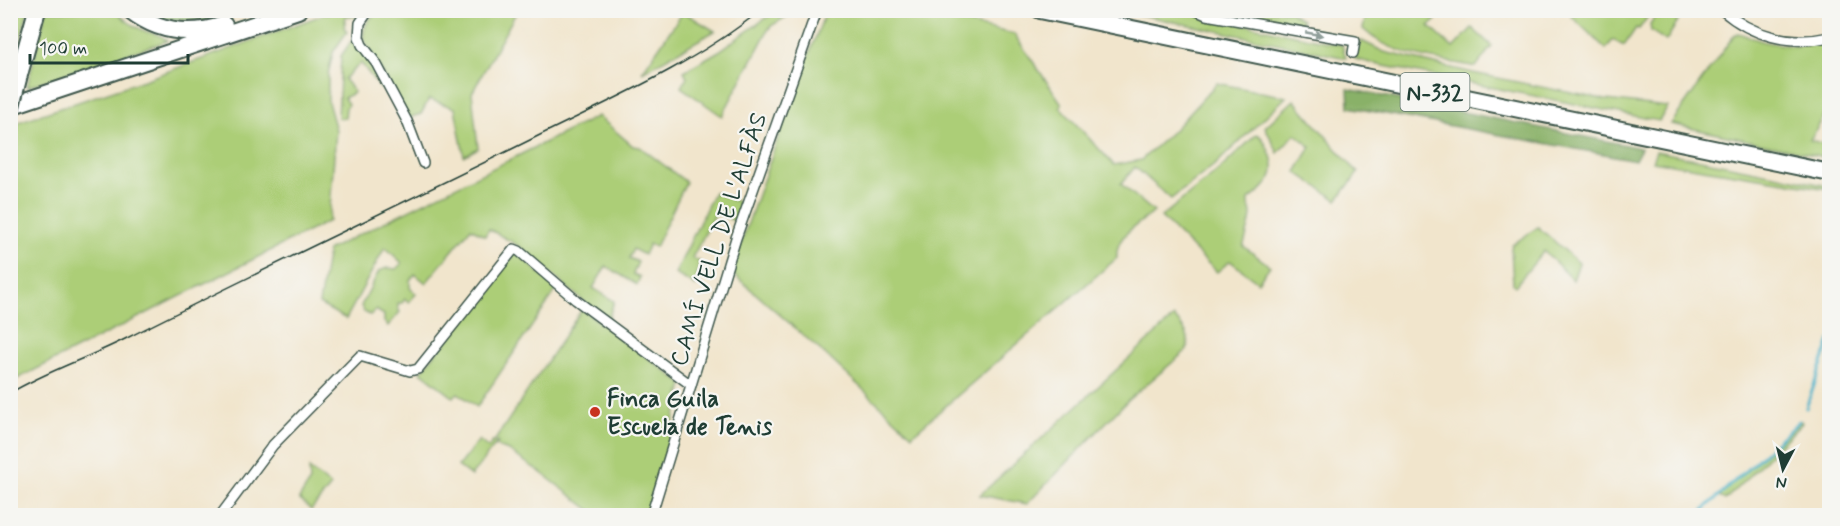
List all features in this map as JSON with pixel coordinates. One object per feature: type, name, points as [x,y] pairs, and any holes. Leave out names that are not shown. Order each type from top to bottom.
[{"type":"highway","points":[[10,108],[37,10]]},
{"type":"highway","points":[[130,10],[153,25],[197,32],[271,10]]},
{"type":"highway","points":[[10,108],[298,10]]},
{"type":"highway","name":"N-332","points":[[1040,10],[1830,173]]},
{"type":"highway","points":[[10,116],[98,85],[141,63]]},
{"type":"street","points":[[369,10],[360,23],[359,38],[376,63],[407,121],[423,163]]},
{"type":"street","name":"CAMÍ VELL DE L'ALFÀS","points":[[651,516],[736,238],[817,10]]},
{"type":"street","points":[[1195,10],[1206,15],[1354,41],[1353,53]]},
{"type":"street","points":[[1722,10],[1736,23],[1757,34],[1781,39],[1830,38]]},
{"type":"street","points":[[220,516],[273,445],[360,356],[410,371],[418,369],[514,249],[576,300],[691,385]]},
{"type":"green space","points":[[336,10],[359,11],[357,17],[346,16],[344,27],[347,32],[333,52],[328,74],[328,102],[336,130],[329,221],[11,382],[10,152],[18,122],[144,80]]},
{"type":"green space","points":[[10,11],[28,11],[11,74]]},
{"type":"green space","points":[[46,11],[116,11],[133,25],[167,41],[27,87]]},
{"type":"green space","points":[[139,11],[240,11],[202,24],[165,23]]},
{"type":"green space","points":[[382,11],[517,11],[472,93],[478,148],[464,156],[455,108],[429,99],[421,114],[408,118],[363,38],[368,21]]},
{"type":"green space","points":[[776,11],[796,11],[768,30],[722,116],[681,87],[687,77],[684,71],[719,51]]},
{"type":"green space","points":[[826,11],[911,11],[1014,34],[1062,104],[1060,107],[1114,165],[1141,160],[1172,132],[1217,83],[1286,97],[1217,163],[1171,199],[1135,167],[1121,184],[1154,212],[1123,237],[1117,250],[1117,258],[912,435],[827,356],[731,272],[793,95]]},
{"type":"green space","points":[[1122,11],[1189,11],[1342,45],[1346,58]]},
{"type":"green space","points":[[1244,11],[1289,11],[1302,20],[1300,26],[1254,18]]},
{"type":"green space","points":[[1372,11],[1427,11],[1436,20],[1429,26],[1453,48],[1472,28],[1492,46],[1476,67],[1401,51],[1388,46],[1363,29],[1365,19]]},
{"type":"green space","points":[[1575,11],[1652,11],[1639,29],[1636,28],[1624,46],[1613,40],[1606,49],[1571,16]]},
{"type":"green space","points":[[1659,11],[1684,11],[1666,41],[1651,31],[1650,24]]},
{"type":"green space","points":[[683,12],[715,31],[642,72]]},
{"type":"green space","points":[[1738,33],[1765,42],[1792,46],[1829,43],[1829,108],[1810,140],[1829,145],[1829,158],[1671,124],[1734,35]]},
{"type":"green space","points":[[352,40],[367,56],[385,85],[380,88],[361,63],[344,79],[354,92],[344,98],[348,104],[345,118],[338,118],[341,56]]},
{"type":"green space","points":[[1360,40],[1384,52],[1473,73],[1606,100],[1668,107],[1659,121],[1379,65],[1355,59]]},
{"type":"green space","points":[[1348,89],[1641,148],[1635,160],[1349,107]]},
{"type":"green space","points":[[1294,100],[1358,173],[1337,200],[1296,172],[1311,147],[1295,134],[1278,153],[1265,127]]},
{"type":"green space","points":[[598,116],[633,146],[640,147],[686,182],[655,247],[649,244],[644,255],[633,249],[629,258],[638,262],[633,274],[640,277],[637,285],[606,266],[593,288],[614,301],[608,320],[519,246],[489,229],[485,236],[471,228],[426,283],[415,274],[410,280],[410,288],[416,294],[409,302],[405,299],[402,303],[398,303],[400,312],[388,326],[384,322],[384,315],[376,310],[370,315],[364,312],[361,306],[379,271],[387,268],[396,269],[402,263],[385,247],[346,319],[319,304],[328,250]]},
{"type":"green space","points":[[1257,134],[1265,142],[1273,166],[1271,179],[1249,200],[1251,217],[1243,246],[1270,266],[1258,282],[1230,261],[1217,272],[1161,217],[1219,170]]},
{"type":"green space","points":[[1656,151],[1829,186],[1829,189],[1652,161]]},
{"type":"green space","points":[[714,192],[743,204],[737,222],[716,213],[692,258],[699,261],[696,286],[675,274]]},
{"type":"green space","points":[[1538,227],[1579,263],[1573,280],[1544,251],[1515,286],[1513,284],[1512,245]]},
{"type":"green space","points":[[513,253],[519,254],[557,289],[477,407],[458,393],[453,397],[421,372]]},
{"type":"green space","name":"Finca Guila Escuela de Tenis","points":[[582,309],[683,384],[665,457],[646,515],[597,515],[540,472],[496,444],[471,476],[458,466],[479,440],[488,448],[493,441],[497,444],[495,440]]},
{"type":"green space","points":[[1174,317],[1184,328],[1187,336],[1187,350],[1128,400],[1027,504],[980,495]]},
{"type":"green space","points":[[1801,421],[1802,423],[1725,500],[1719,496]]},
{"type":"green space","points":[[309,469],[331,486],[311,510],[299,499],[310,481]]},
{"type":"waterway","points":[[1806,408],[1830,340]]},
{"type":"waterway","points":[[1697,516],[1799,421]]},
{"type":"tram line","points":[[10,393],[111,346],[625,93],[709,47],[761,10]]},
{"type":"place","name":"Finca Guila Escuela de Tenis","points":[[595,412]]}]
